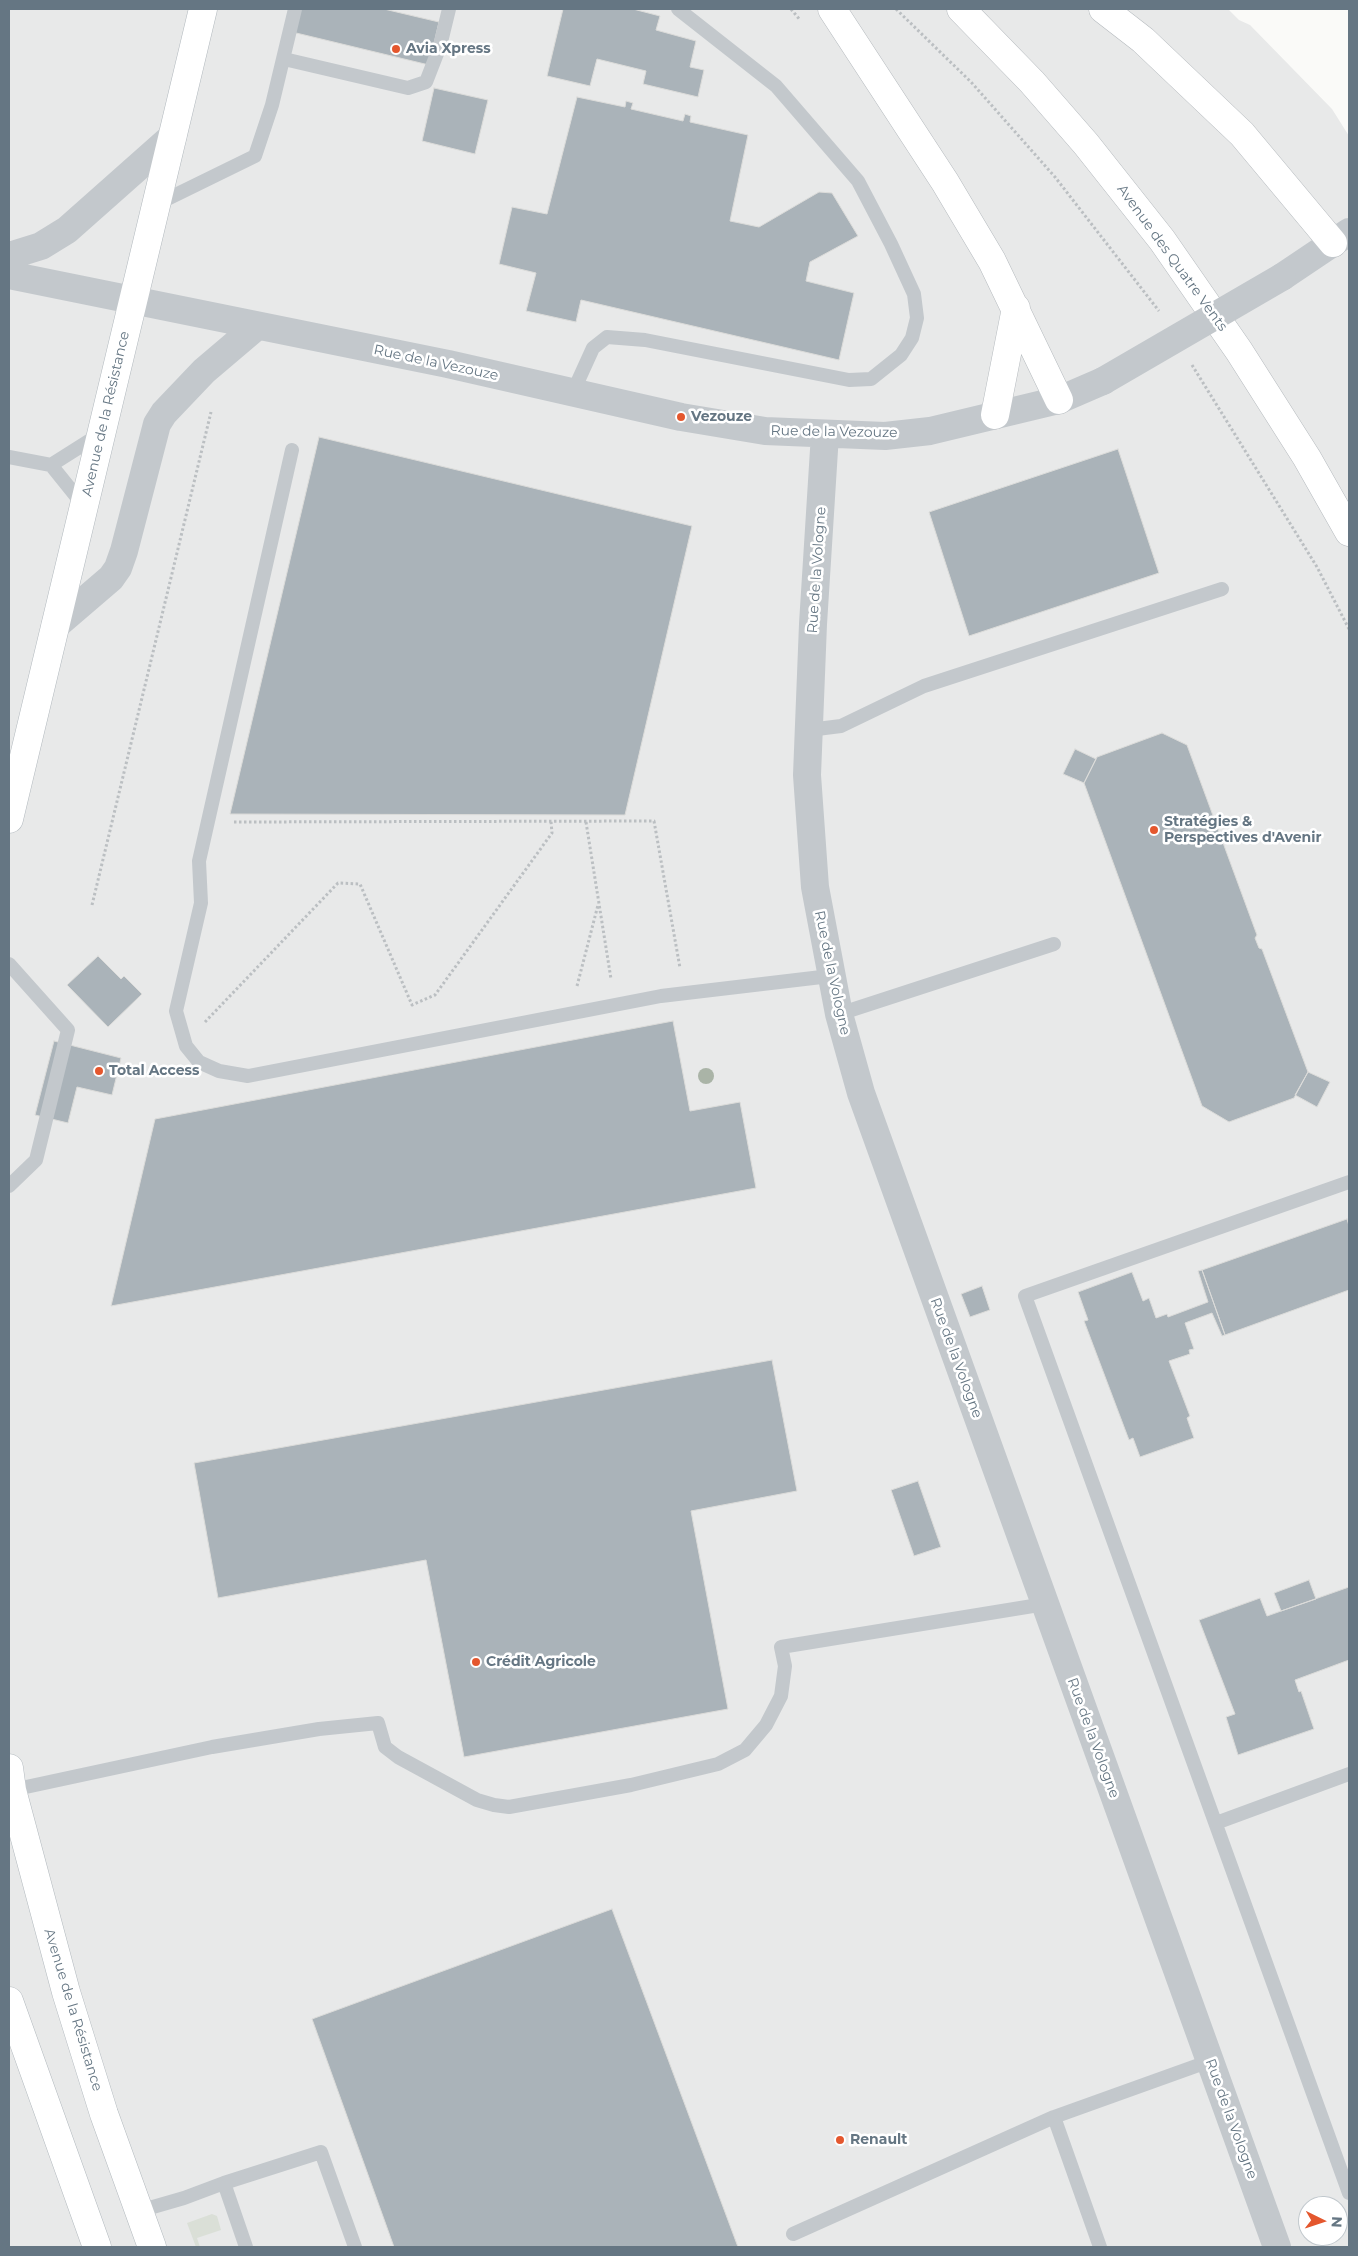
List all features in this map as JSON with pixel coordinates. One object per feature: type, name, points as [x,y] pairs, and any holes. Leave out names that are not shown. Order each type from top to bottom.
[{"type":"main road","name":"Avenue de la Résistance","points":[[9,819],[203,9]]},
{"type":"main road","points":[[832,9],[945,182],[992,261],[1059,400]]},
{"type":"main road","name":"Avenue des Quatre Vents","points":[[962,9],[1032,82],[1086,144],[1162,240],[1244,359],[1307,458],[1349,532]]},
{"type":"main road","points":[[1103,9],[1143,40],[1242,134],[1341,237]]},
{"type":"main road","points":[[995,415],[1016,308]]},
{"type":"main road","name":"Avenue de la Résistance","points":[[10,1783],[66,1992],[104,2114],[152,2247]]},
{"type":"main road","points":[[9,2001],[97,2247]]},
{"type":"street","points":[[9,256],[41,246],[67,230],[173,136]]},
{"type":"street","name":"Rue de la Vezouze","points":[[9,275],[573,392],[681,417],[753,430],[894,435],[937,429],[1059,400],[1103,381],[1282,277],[1341,237]]},
{"type":"street","points":[[54,626],[111,578],[118,568],[157,424],[164,413],[204,371],[257,326]]},
{"type":"street","name":"Rue de la Vologne","points":[[825,434],[813,624],[807,775],[815,887],[830,976],[839,1014],[860,1094],[1277,2247]]},
{"type":"lane","points":[[156,204],[255,156],[272,105],[295,9]]},
{"type":"lane","points":[[284,58],[408,88],[426,82],[440,46],[449,9]]},
{"type":"lane","points":[[573,392],[593,348],[607,337],[645,340],[849,380],[871,379],[901,355],[912,338],[917,318],[914,294],[891,244],[858,181],[776,86],[678,9]]},
{"type":"lane","points":[[51,465],[101,433]]},
{"type":"lane","points":[[292,450],[207,821],[199,861],[201,903],[176,1012],[186,1046],[199,1062],[219,1071],[248,1076],[615,1005],[685,994],[830,976]]},
{"type":"lane","points":[[9,457],[51,465],[84,506]]},
{"type":"lane","points":[[809,730],[841,726],[924,686],[1222,589]]},
{"type":"lane","points":[[839,1014],[1054,944]]},
{"type":"lane","points":[[9,964],[68,1030],[36,1160],[9,1186]]},
{"type":"lane","points":[[1349,1182],[1025,1296],[1349,2193]]},
{"type":"lane","points":[[10,1783],[319,1729],[378,1723],[385,1747],[398,1757],[477,1800],[494,1805],[509,1806],[622,1787],[718,1764],[745,1750],[766,1724],[781,1696],[784,1666],[781,1647],[1045,1604]]},
{"type":"lane","points":[[1216,1823],[1349,1774]]},
{"type":"lane","points":[[793,2234],[1054,2117],[1210,2061]]},
{"type":"lane","points":[[1054,2117],[1100,2247]]},
{"type":"lane","points":[[139,2211],[184,2198],[321,2152],[355,2247]]},
{"type":"lane","points":[[224,2183],[246,2247]]},
{"type":"path","points":[[896,9],[971,82],[1055,177],[1162,315]]},
{"type":"path","points":[[1191,363],[1317,567],[1349,629]]},
{"type":"path","points":[[92,905],[212,409]]},
{"type":"path","points":[[207,821],[654,821],[685,994]]},
{"type":"path","points":[[186,1046],[199,1029],[338,883],[360,884],[412,1005],[435,996],[552,833],[551,822]]},
{"type":"path","points":[[586,822],[615,1005]]},
{"type":"path","points":[[570,1014],[599,903]]},
{"type":"shaded area","points":[[9,9],[1228,9],[1239,20],[1250,25],[1332,109],[1349,136],[1349,2247],[9,2247]]},
{"type":"shaded area","points":[[212,2214],[217,2216],[221,2230],[197,2238],[200,2247],[196,2247],[187,2223]]},
{"type":"building","name":"Avia Xpress","points":[[298,9],[384,9],[439,22],[429,65],[292,32]]},
{"type":"building","points":[[563,9],[633,9],[660,16],[656,30],[696,41],[690,67],[704,70],[698,97],[643,84],[646,71],[597,59],[590,86],[547,76]]},
{"type":"building","points":[[434,88],[488,100],[475,154],[422,141]]},
{"type":"building","points":[[577,97],[625,107],[626,101],[633,103],[631,109],[683,121],[685,114],[691,116],[690,122],[748,135],[730,221],[759,227],[819,192],[832,193],[858,236],[810,262],[806,281],[854,293],[839,360],[581,300],[576,322],[526,311],[536,273],[499,264],[512,207],[547,214]]},
{"type":"building","points":[[319,437],[692,526],[625,815],[230,814]]},
{"type":"building","points":[[1118,449],[1159,573],[969,636],[929,512]]},
{"type":"building","points":[[1162,733],[1187,745],[1257,935],[1255,938],[1259,948],[1262,949],[1308,1072],[1294,1098],[1229,1122],[1202,1106],[1084,783],[1097,757]]},
{"type":"building","points":[[1075,749],[1096,759],[1084,783],[1063,774]]},
{"type":"building","points":[[98,956],[121,979],[124,976],[142,994],[108,1027],[67,985]]},
{"type":"building","points":[[673,1021],[690,1111],[740,1102],[756,1188],[111,1306],[155,1119]]},
{"type":"building","points":[[54,1041],[121,1058],[112,1095],[77,1087],[68,1123],[35,1115]]},
{"type":"building","points":[[1308,1072],[1330,1082],[1317,1107],[1295,1095]]},
{"type":"building","points":[[1347,1219],[1349,1226],[1349,1290],[1225,1335],[1202,1270]]},
{"type":"building","points":[[1202,1270],[1225,1335],[1222,1336],[1212,1313],[1185,1323],[1194,1349],[1189,1350],[1190,1354],[1169,1361],[1190,1416],[1187,1418],[1194,1438],[1140,1457],[1133,1438],[1129,1440],[1084,1321],[1088,1320],[1078,1292],[1132,1272],[1143,1301],[1149,1298],[1156,1318],[1167,1314],[1168,1317],[1208,1302],[1198,1271]]},
{"type":"building","points":[[982,1286],[990,1310],[970,1317],[961,1294]]},
{"type":"building","points":[[772,1360],[797,1491],[691,1511],[728,1709],[464,1757],[426,1560],[218,1598],[194,1463]]},
{"type":"building","points":[[918,1481],[941,1547],[914,1556],[891,1490]]},
{"type":"building","points":[[1309,1580],[1316,1599],[1281,1611],[1274,1593]]},
{"type":"building","points":[[1349,1587],[1349,1660],[1295,1680],[1299,1692],[1301,1691],[1314,1729],[1238,1755],[1226,1717],[1235,1714],[1199,1620],[1260,1598],[1267,1616]]},
{"type":"building","points":[[612,1909],[738,2247],[394,2247],[312,2019]]},
{"type":"place","name":"Avia Xpress","points":[[396,49]]},
{"type":"place","name":"Vezouze","points":[[681,417]]},
{"type":"place","name":"Stratégies & Perspectives d'Avenir","points":[[1154,830]]},
{"type":"place","name":"Total Access","points":[[99,1071]]},
{"type":"place","name":"Crédit Agricole","points":[[476,1662]]},
{"type":"place","name":"Renault","points":[[840,2140]]}]
